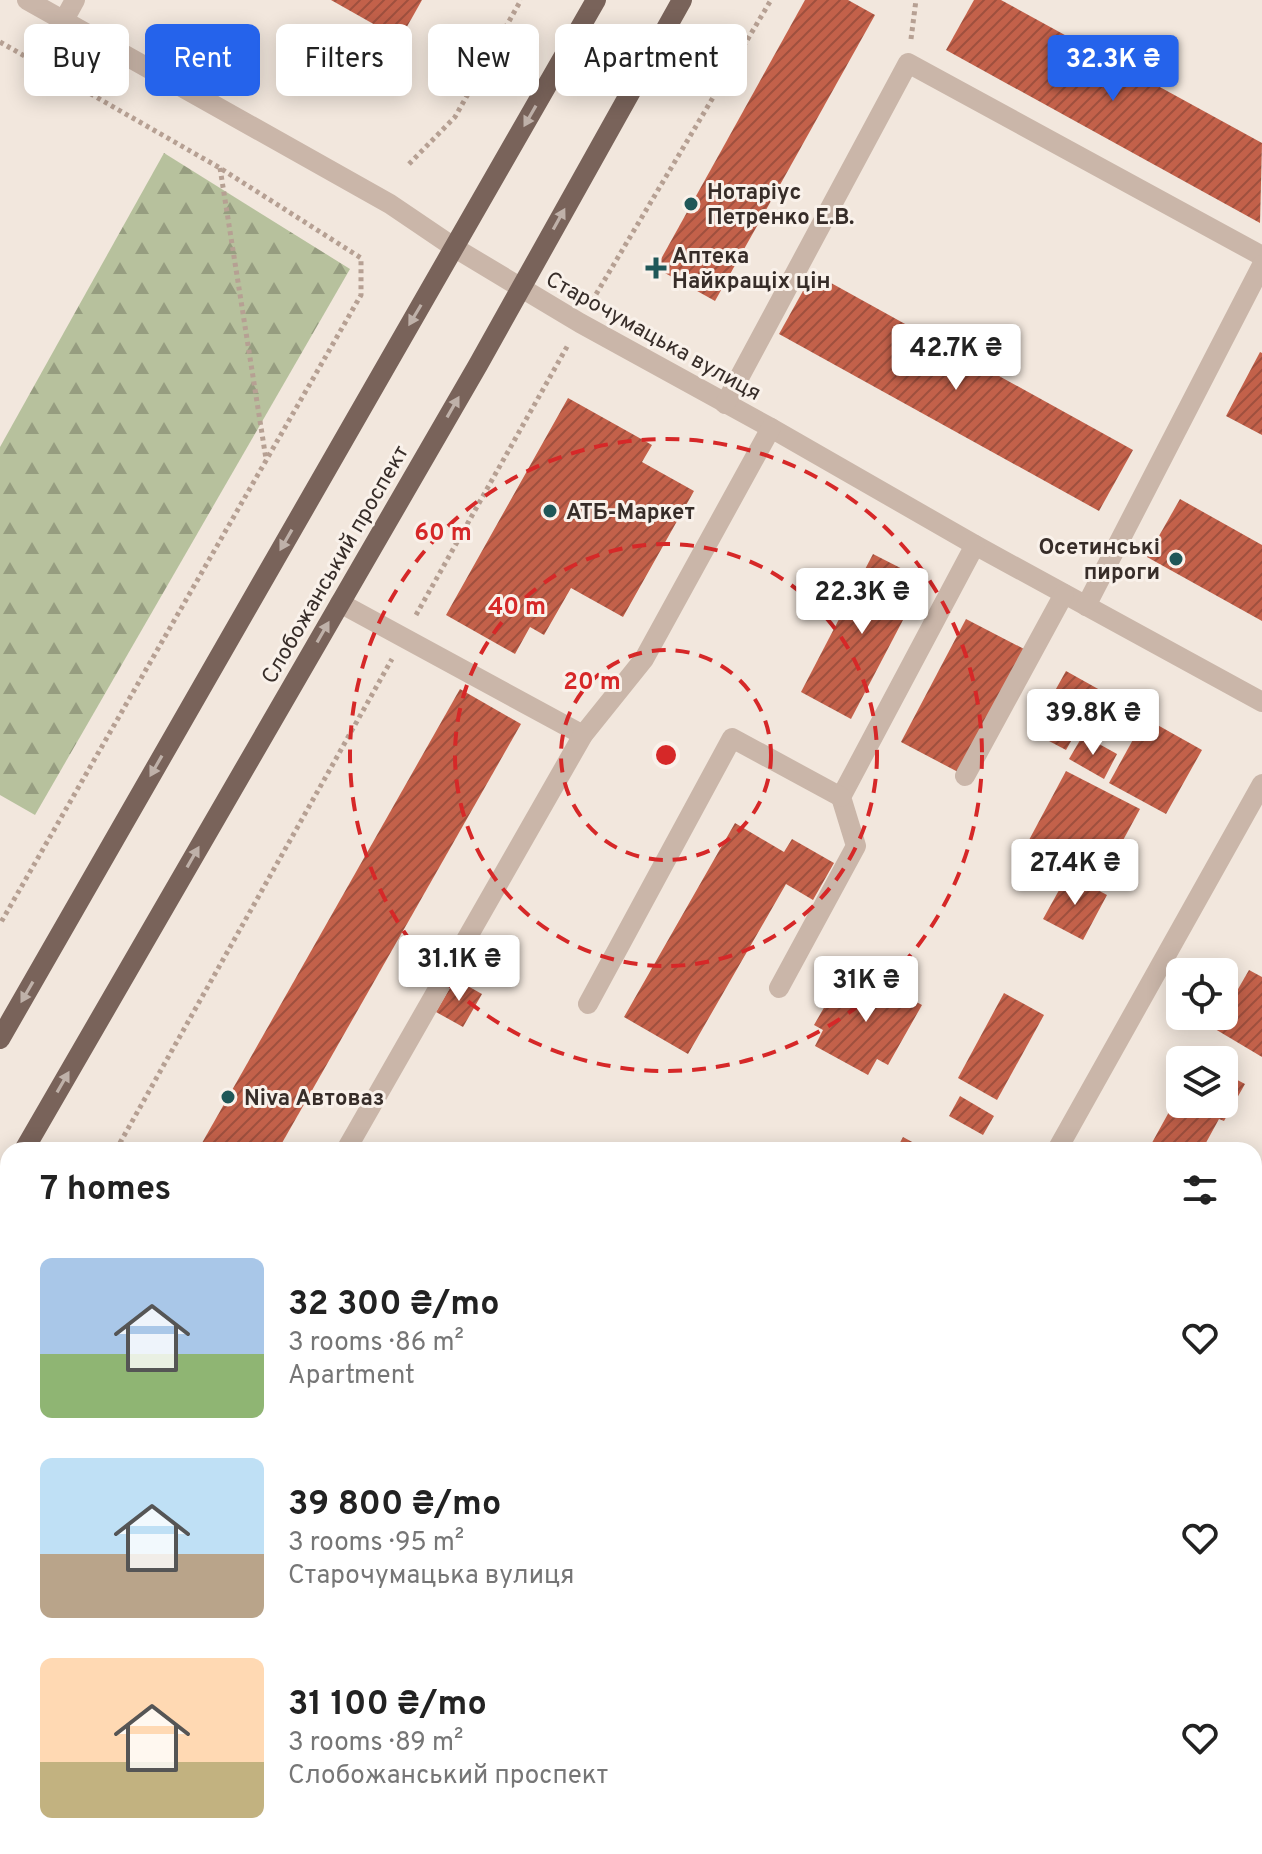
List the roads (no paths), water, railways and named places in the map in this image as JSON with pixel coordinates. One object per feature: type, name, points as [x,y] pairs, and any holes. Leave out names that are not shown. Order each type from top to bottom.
[{"type":"main road","points":[[0,1039],[596,0]]},
{"type":"main road","name":"Слобожанський проспект","points":[[29,1142],[521,287],[682,0]]},
{"type":"street","name":"Старочумацька вулиця","points":[[27,0],[390,204],[455,248],[580,323],[1262,702]]},
{"type":"street","points":[[64,20],[75,0]]},
{"type":"street","points":[[725,404],[908,63],[1262,256]]},
{"type":"street","points":[[1086,606],[1262,265]]},
{"type":"street","points":[[351,1142],[583,735],[644,659],[771,428]]},
{"type":"street","points":[[841,797],[975,545]]},
{"type":"street","points":[[965,776],[1064,594]]},
{"type":"street","points":[[340,603],[583,735]]},
{"type":"street","points":[[588,1004],[732,738],[841,797],[856,846],[779,988]]},
{"type":"street","points":[[1061,1142],[1262,784]]},
{"type":"place","name":"Нотаріус Петренко Е.В.","points":[[691,204]]},
{"type":"place","name":"Аптека Найкращiх цiн","points":[[656,268]]},
{"type":"place","name":"АТБ-Маркет","points":[[550,511]]},
{"type":"place","name":"Осетинські пироги","points":[[1176,559]]},
{"type":"place","name":"Niva Автоваз","points":[[228,1097]]}]
